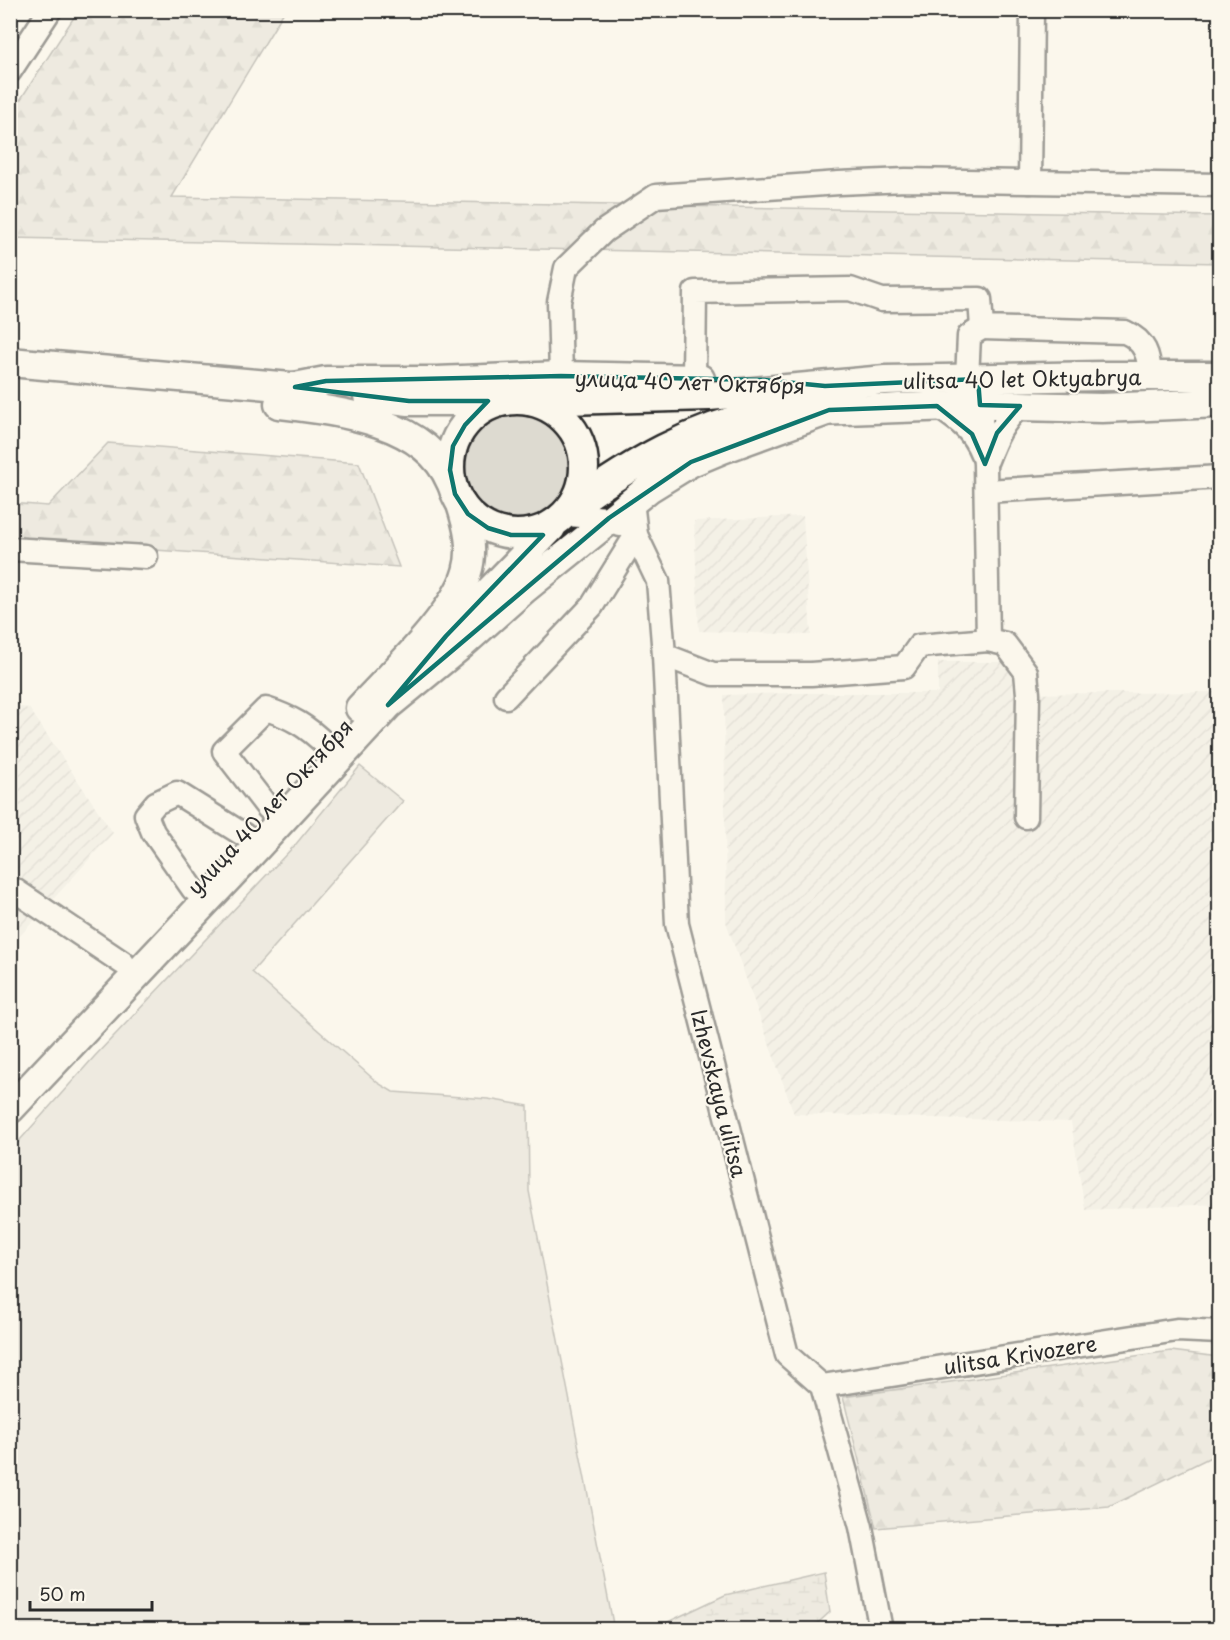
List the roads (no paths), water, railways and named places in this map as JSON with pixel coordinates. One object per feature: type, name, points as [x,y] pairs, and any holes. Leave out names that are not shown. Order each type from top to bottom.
[{"type":"main road","name":"улица 40 лет Октября","points":[[10,362],[295,387],[409,401],[518,401],[709,396],[827,398],[937,406],[975,388]]},
{"type":"main road","name":"улица 40 лет Октября","points":[[295,387],[326,381],[437,381],[561,376],[694,378],[764,380],[827,398]]},
{"type":"main road","name":"ulitsa 40 let Oktyabrya","points":[[827,398],[885,380],[975,388],[1150,376],[1220,376]]},
{"type":"main road","name":"улица 40 лет Октября","points":[[10,381],[232,398],[313,408],[348,415],[393,429],[424,445],[446,468],[469,533],[470,551],[463,586],[450,607],[433,627],[244,835],[10,1082]]},
{"type":"main road","points":[[975,388],[1020,406],[1102,408],[1220,403]]},
{"type":"main road","name":"улица 40 лет Октября","points":[[10,1108],[388,705],[609,518],[649,488],[691,462],[827,398]]},
{"type":"main road","name":"улица 40 лет Октября","points":[[566,514],[580,495],[585,471],[582,447],[571,426],[547,407],[518,401],[483,409],[473,416],[461,430],[453,446],[451,458],[456,493],[477,522],[499,533],[511,535],[535,533],[566,514],[615,476],[650,454],[702,431],[734,419],[827,398]]},
{"type":"main road","points":[[388,705],[446,636],[566,514]]},
{"type":"street","points":[[10,71],[50,10]]},
{"type":"street","points":[[1030,182],[1032,10]]},
{"type":"street","points":[[561,376],[559,302],[566,268],[604,231],[657,196],[885,181],[1220,185]]},
{"type":"street","points":[[694,378],[695,292],[850,289],[882,300],[980,299],[982,328]]},
{"type":"street","points":[[988,640],[985,464],[969,336],[982,328],[1125,332],[1139,340],[1146,348],[1150,376]]},
{"type":"street","points":[[937,406],[958,420],[972,434],[985,464]]},
{"type":"street","points":[[985,464],[997,433],[1005,420],[1020,406]]},
{"type":"street","points":[[986,491],[1220,477]]},
{"type":"street","name":"Izhevskaya ulitsa","points":[[632,501],[636,536],[658,581],[664,655],[677,924],[787,1355],[822,1386]]},
{"type":"street","points":[[506,697],[592,606],[636,536],[609,518],[566,514]]},
{"type":"street","points":[[10,549],[146,557]]},
{"type":"street","points":[[664,655],[713,674],[811,674],[904,667],[919,646],[988,640],[1005,644],[1026,672],[1029,694],[1026,818]]},
{"type":"street","points":[[268,808],[224,751],[266,709],[288,716],[312,732],[326,745]]},
{"type":"street","points":[[193,889],[153,832],[146,815],[156,803],[177,793],[244,835]]},
{"type":"street","points":[[10,887],[123,963]]},
{"type":"street","name":"ulitsa Krivozere","points":[[822,1386],[1178,1330],[1220,1332]]},
{"type":"street","points":[[822,1386],[861,1527],[881,1629]]}]
